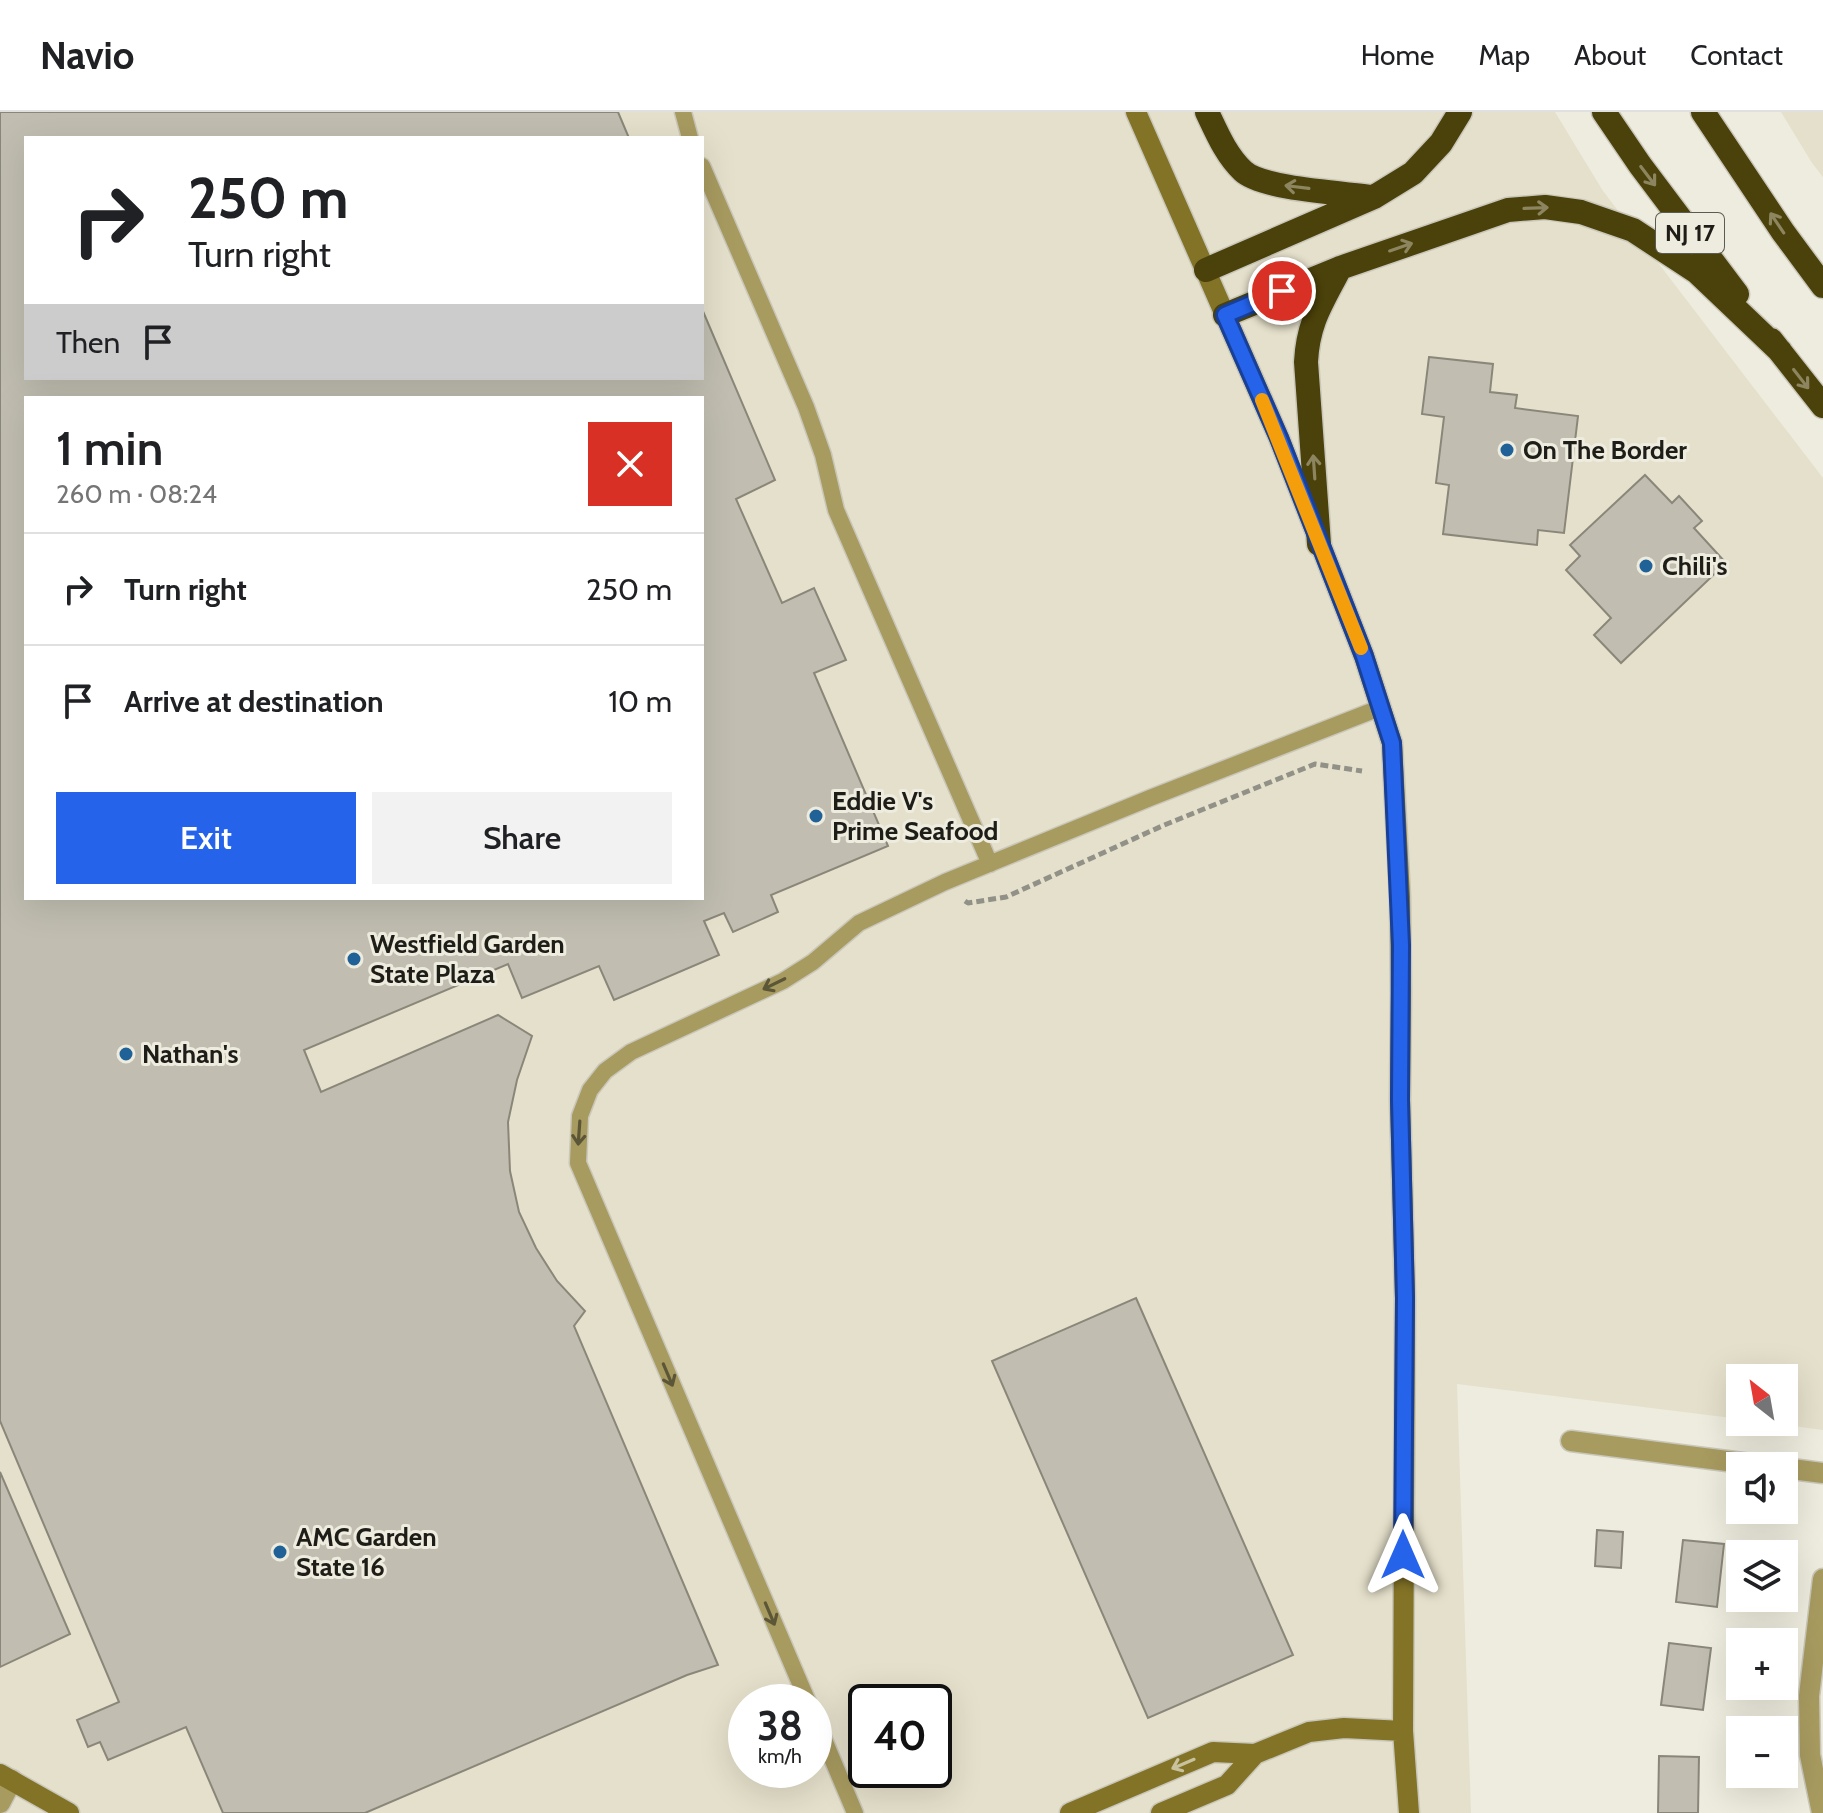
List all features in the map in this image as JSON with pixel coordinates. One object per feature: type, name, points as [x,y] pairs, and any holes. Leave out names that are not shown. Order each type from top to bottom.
[{"type":"highway","points":[[1207,112],[1226,151],[1245,174],[1272,184],[1374,197]]},
{"type":"highway","points":[[1206,270],[1374,197],[1413,173],[1441,143],[1460,112]]},
{"type":"highway","name":"NJ 17","points":[[1604,112],[1640,165],[1823,406]]},
{"type":"highway","name":"NJ 17","points":[[1703,112],[1823,286]]},
{"type":"highway","points":[[1225,315],[1340,268],[1508,210],[1545,207],[1581,212],[1633,230],[1697,272],[1780,351]]},
{"type":"highway","points":[[1319,544],[1306,362],[1307,337],[1340,268]]},
{"type":"street","points":[[1136,112],[1279,438],[1382,707],[1392,743],[1400,897],[1400,1100],[1405,1298],[1403,1731],[1409,1813]]},
{"type":"street","points":[[1571,1441],[1726,1461]]},
{"type":"street","points":[[1798,1470],[1823,1473]]},
{"type":"street","points":[[1822,1813],[1810,1755],[1809,1696],[1823,1579]]},
{"type":"street","points":[[1070,1813],[1213,1752],[1255,1754],[1309,1732],[1344,1728],[1403,1731]]},
{"type":"street","points":[[1161,1813],[1227,1785],[1255,1754]]},
{"type":"street","points":[[0,1803],[6,1777],[69,1813]]},
{"type":"lane","points":[[683,112],[689,136]]},
{"type":"lane","points":[[704,171],[806,407],[823,455],[836,510],[990,864]]},
{"type":"lane","points":[[800,1684],[578,1163],[580,1116],[590,1090],[605,1071],[631,1052],[783,981],[813,962],[859,923],[945,882],[1223,767],[1382,707]]},
{"type":"lane","points":[[832,1759],[855,1813]]},
{"type":"path","points":[[945,882],[968,903],[1006,897],[1148,831],[1315,764],[1362,771]]},
{"type":"shaded area","name":"Westfield Garden State Plaza","points":[[0,112],[1555,112],[1603,191],[1823,478],[1823,1430],[1798,1427],[1798,1364],[1726,1364],[1726,1417],[1457,1384],[1471,1813],[0,1813]]},
{"type":"shaded area","points":[[1781,112],[1823,112],[1823,177],[1812,163]]},
{"type":"building","name":"Westfield Garden State Plaza","points":[[0,112],[618,112],[628,136],[24,136],[24,380],[704,380],[704,314],[775,480],[736,499],[782,603],[814,588],[846,660],[814,673],[888,846],[771,895],[778,912],[733,932],[724,913],[704,921],[719,955],[614,1000],[599,966],[522,998],[508,964],[304,1050],[321,1092],[498,1015],[532,1036],[517,1080],[508,1122],[510,1171],[519,1212],[536,1248],[557,1281],[585,1311],[574,1326],[718,1665],[687,1675],[365,1813],[223,1813],[186,1727],[108,1760],[100,1742],[88,1747],[77,1720],[119,1702],[0,1421]]},
{"type":"building","name":"On The Border","points":[[1429,357],[1493,364],[1490,392],[1517,395],[1515,408],[1578,416],[1564,533],[1538,530],[1537,545],[1443,534],[1449,485],[1436,483],[1444,417],[1422,414]]},
{"type":"building","name":"Chili's","points":[[1645,475],[1672,503],[1679,496],[1702,521],[1694,528],[1726,563],[1621,663],[1594,635],[1611,618],[1566,570],[1580,556],[1570,545]]},
{"type":"building","points":[[1136,1298],[1293,1655],[1148,1718],[992,1361]]},
{"type":"building","points":[[0,1472],[70,1634],[0,1667]]},
{"type":"building","points":[[1597,1530],[1623,1532],[1621,1568],[1595,1566]]},
{"type":"building","points":[[1683,1540],[1724,1544],[1717,1607],[1676,1602]]},
{"type":"building","points":[[1669,1643],[1711,1648],[1703,1710],[1661,1705]]},
{"type":"building","points":[[1659,1756],[1699,1757],[1698,1813],[1658,1813]]},
{"type":"slow traffic","points":[[1262,400],[1361,648]]},
{"type":"place","name":"On The Border","points":[[1507,450]]},
{"type":"place","name":"Chili's","points":[[1646,566]]},
{"type":"place","name":"Eddie V's Prime Seafood","points":[[816,816]]},
{"type":"place","name":"Westfield Garden State Plaza","points":[[354,959]]},
{"type":"place","name":"Nathan's","points":[[126,1054]]},
{"type":"place","name":"AMC Garden State 16","points":[[280,1552]]},
{"type":"route","points":[[1282,291],[1225,315],[1279,438],[1364,656],[1392,743],[1401,945],[1400,1100],[1405,1298],[1403,1555]]}]
